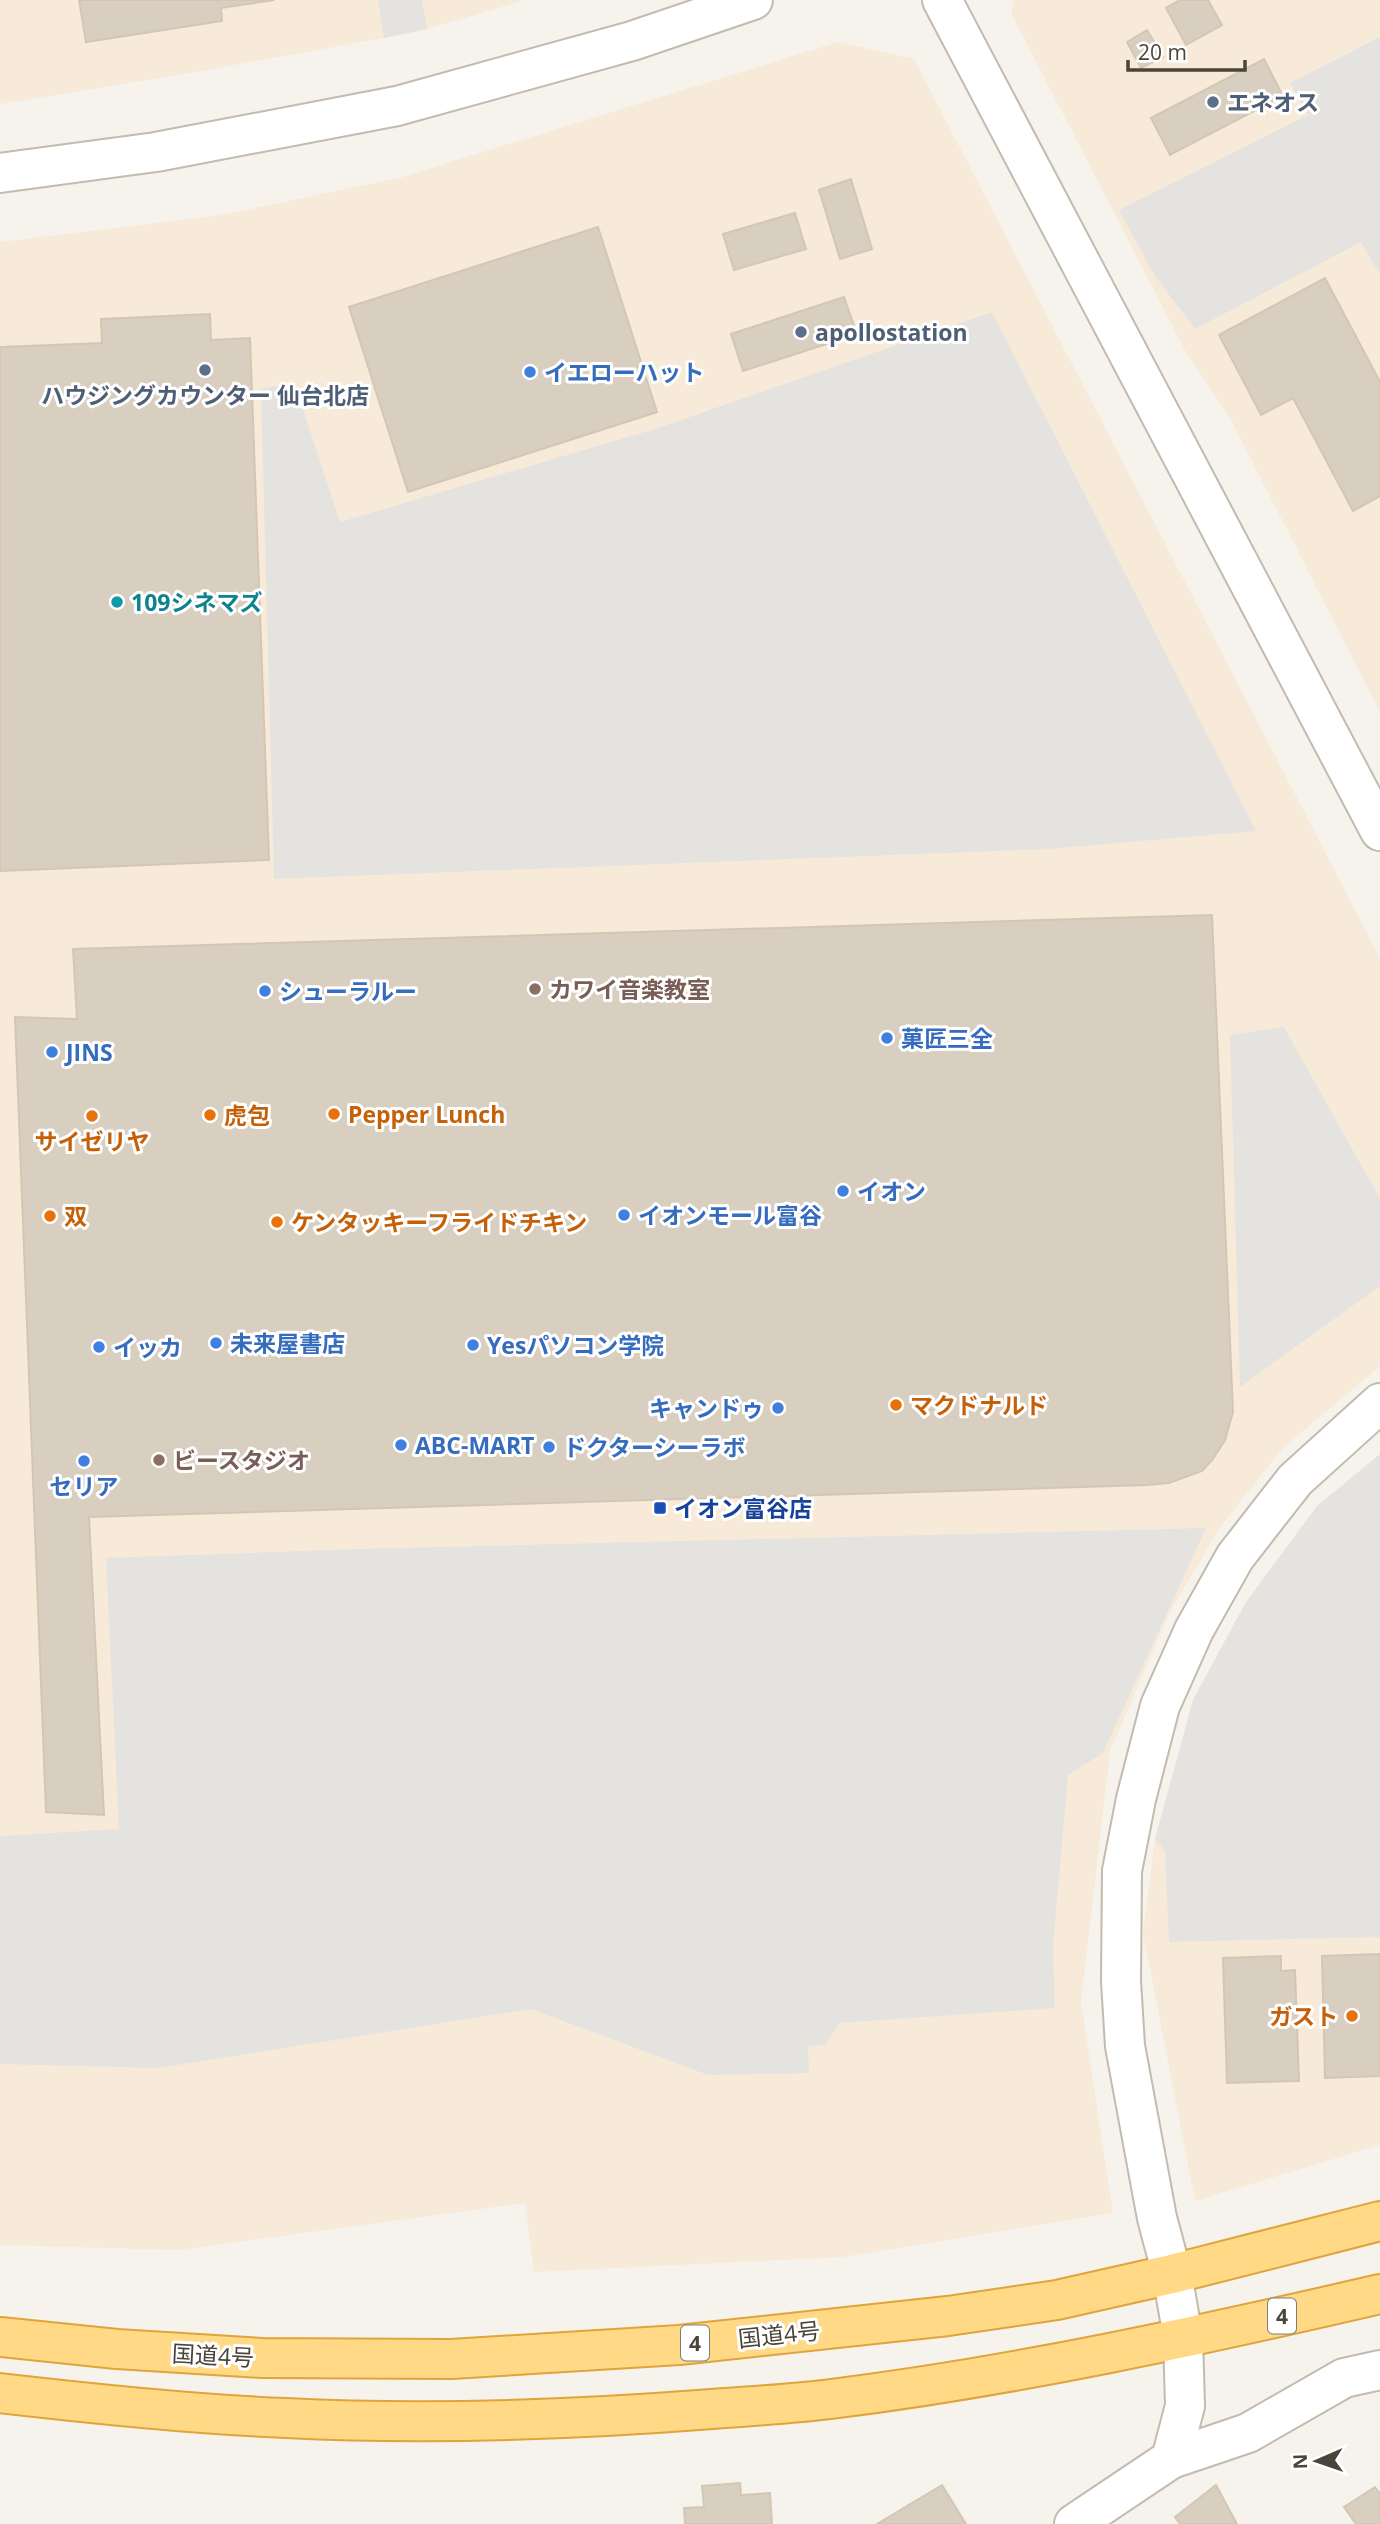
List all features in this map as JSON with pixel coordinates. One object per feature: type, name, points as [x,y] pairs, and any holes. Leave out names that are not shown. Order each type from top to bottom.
[{"type":"highway","name":"国道4号","points":[[0,2337],[117,2349],[262,2358],[451,2359],[679,2345],[948,2316],[1057,2300],[1380,2221]]},
{"type":"highway","name":"4","points":[[0,2393],[86,2403],[285,2418],[467,2420],[633,2415],[828,2400],[963,2380],[1183,2337],[1380,2294]]},
{"type":"street","points":[[0,173],[156,152],[397,106],[632,41],[752,0]]},
{"type":"street","points":[[942,0],[1380,831]]},
{"type":"street","points":[[1171,2459],[1185,2406],[1183,2337],[1172,2274],[1157,2218],[1125,2046],[1121,1981],[1122,1871],[1141,1771],[1165,1693],[1194,1630],[1235,1557],[1295,1480],[1380,1404]]},
{"type":"street","points":[[1074,2524],[1171,2459],[1248,2433],[1343,2378],[1380,2370]]},
{"type":"shaded area","points":[[0,0],[525,0],[427,29],[384,38],[0,104]]},
{"type":"shaded area","points":[[378,0],[422,0],[427,29],[384,38]]},
{"type":"shaded area","points":[[1014,0],[1380,0],[1380,712],[1231,420],[1187,354],[1011,13]]},
{"type":"shaded area","points":[[1380,37],[1380,275],[1361,242],[1195,329],[1155,276],[1119,210],[1308,115],[1290,83]]},
{"type":"shaded area","points":[[838,42],[914,59],[1380,958],[1380,1366],[1283,1448],[1221,1526],[1171,1610],[1110,1751],[1081,2002],[1113,2213],[842,2257],[534,2272],[525,2203],[178,2250],[0,2245],[0,242],[222,215],[399,178]]},
{"type":"shaded area","points":[[992,312],[1256,831],[1049,849],[274,879],[261,389],[294,382],[340,522],[655,429]]},
{"type":"shaded area","points":[[1284,1027],[1380,1199],[1380,1286],[1240,1387],[1230,1035]]},
{"type":"shaded area","points":[[1380,1454],[1380,1937],[1169,1942],[1165,1851],[1155,1839],[1193,1700],[1246,1602],[1317,1506]]},
{"type":"shaded area","points":[[1380,1456],[1380,2145],[1195,2201],[1143,1933],[1155,1839],[1193,1700],[1246,1602],[1317,1506]]},
{"type":"shaded area","points":[[1206,1528],[1103,1753],[1068,1775],[1053,1946],[1055,2008],[840,2023],[825,2045],[808,2046],[809,2073],[708,2075],[531,2009],[158,2068],[0,2064],[0,1836],[119,1829],[106,1558]]},
{"type":"building","points":[[79,0],[274,0],[221,8],[222,21],[86,42]]},
{"type":"building","points":[[1180,0],[1208,0],[1222,25],[1186,45],[1166,8]]},
{"type":"building","points":[[1147,30],[1163,57],[1141,68],[1127,42]]},
{"type":"building","points":[[1264,59],[1283,96],[1170,155],[1151,118]]},
{"type":"building","points":[[851,179],[872,249],[840,259],[819,190]]},
{"type":"building","points":[[795,213],[806,249],[734,270],[723,234]]},
{"type":"building","points":[[598,227],[657,412],[408,492],[349,307]]},
{"type":"building","points":[[1325,278],[1380,382],[1380,496],[1353,511],[1293,398],[1261,415],[1219,335]]},
{"type":"building","points":[[844,297],[857,334],[743,371],[731,334]]},
{"type":"building","points":[[210,314],[211,340],[250,338],[269,860],[0,871],[0,347],[102,343],[101,319]]},
{"type":"building","name":"イオンモール富谷","points":[[1212,915],[1233,1412],[1225,1440],[1202,1471],[1169,1483],[1147,1485],[89,1517],[104,1815],[46,1812],[15,1017],[77,1019],[73,949]]},
{"type":"building","name":"ガスト","points":[[1380,1954],[1380,2076],[1325,2078],[1322,1956]]},
{"type":"building","points":[[1281,1956],[1281,1971],[1295,1970],[1299,2081],[1227,2083],[1223,1958]]},
{"type":"building","points":[[740,2483],[741,2495],[770,2493],[772,2524],[685,2524],[684,2508],[704,2507],[702,2486]]},
{"type":"building","points":[[942,2485],[966,2524],[877,2524]]},
{"type":"building","points":[[1216,2485],[1237,2524],[1180,2524],[1175,2517]]},
{"type":"building","points":[[1375,2487],[1380,2494],[1380,2524],[1356,2524],[1344,2507]]},
{"type":"place","name":"エネオス","points":[[1213,102]]},
{"type":"place","name":"apollostation","points":[[801,332]]},
{"type":"place","name":"ハウジングカウンター 仙台北店","points":[[205,370]]},
{"type":"place","name":"イエローハット","points":[[530,372]]},
{"type":"place","name":"109シネマズ","points":[[117,602]]},
{"type":"place","name":"カワイ音楽教室","points":[[535,989]]},
{"type":"place","name":"シューラルー","points":[[265,991]]},
{"type":"place","name":"菓匠三全","points":[[887,1038]]},
{"type":"place","name":"JINS","points":[[52,1052]]},
{"type":"place","name":"Pepper Lunch","points":[[334,1114]]},
{"type":"place","name":"虎包","points":[[210,1115]]},
{"type":"place","name":"サイゼリヤ","points":[[92,1116]]},
{"type":"place","name":"イオン","points":[[843,1191]]},
{"type":"place","name":"イオンモール富谷","points":[[624,1215]]},
{"type":"place","name":"双","points":[[50,1216]]},
{"type":"place","name":"ケンタッキーフライドチキン","points":[[277,1222]]},
{"type":"place","name":"未来屋書店","points":[[216,1343]]},
{"type":"place","name":"Yesパソコン学院","points":[[473,1345]]},
{"type":"place","name":"イッカ","points":[[99,1347]]},
{"type":"place","name":"マクドナルド","points":[[896,1405]]},
{"type":"place","name":"キャンドゥ","points":[[778,1408]]},
{"type":"place","name":"ABC-MART","points":[[401,1445]]},
{"type":"place","name":"ドクターシーラボ","points":[[549,1447]]},
{"type":"place","name":"ビースタジオ","points":[[159,1460]]},
{"type":"place","name":"セリア","points":[[84,1461]]},
{"type":"place","name":"イオン富谷店","points":[[660,1508]]},
{"type":"place","name":"ガスト","points":[[1352,2016]]}]
